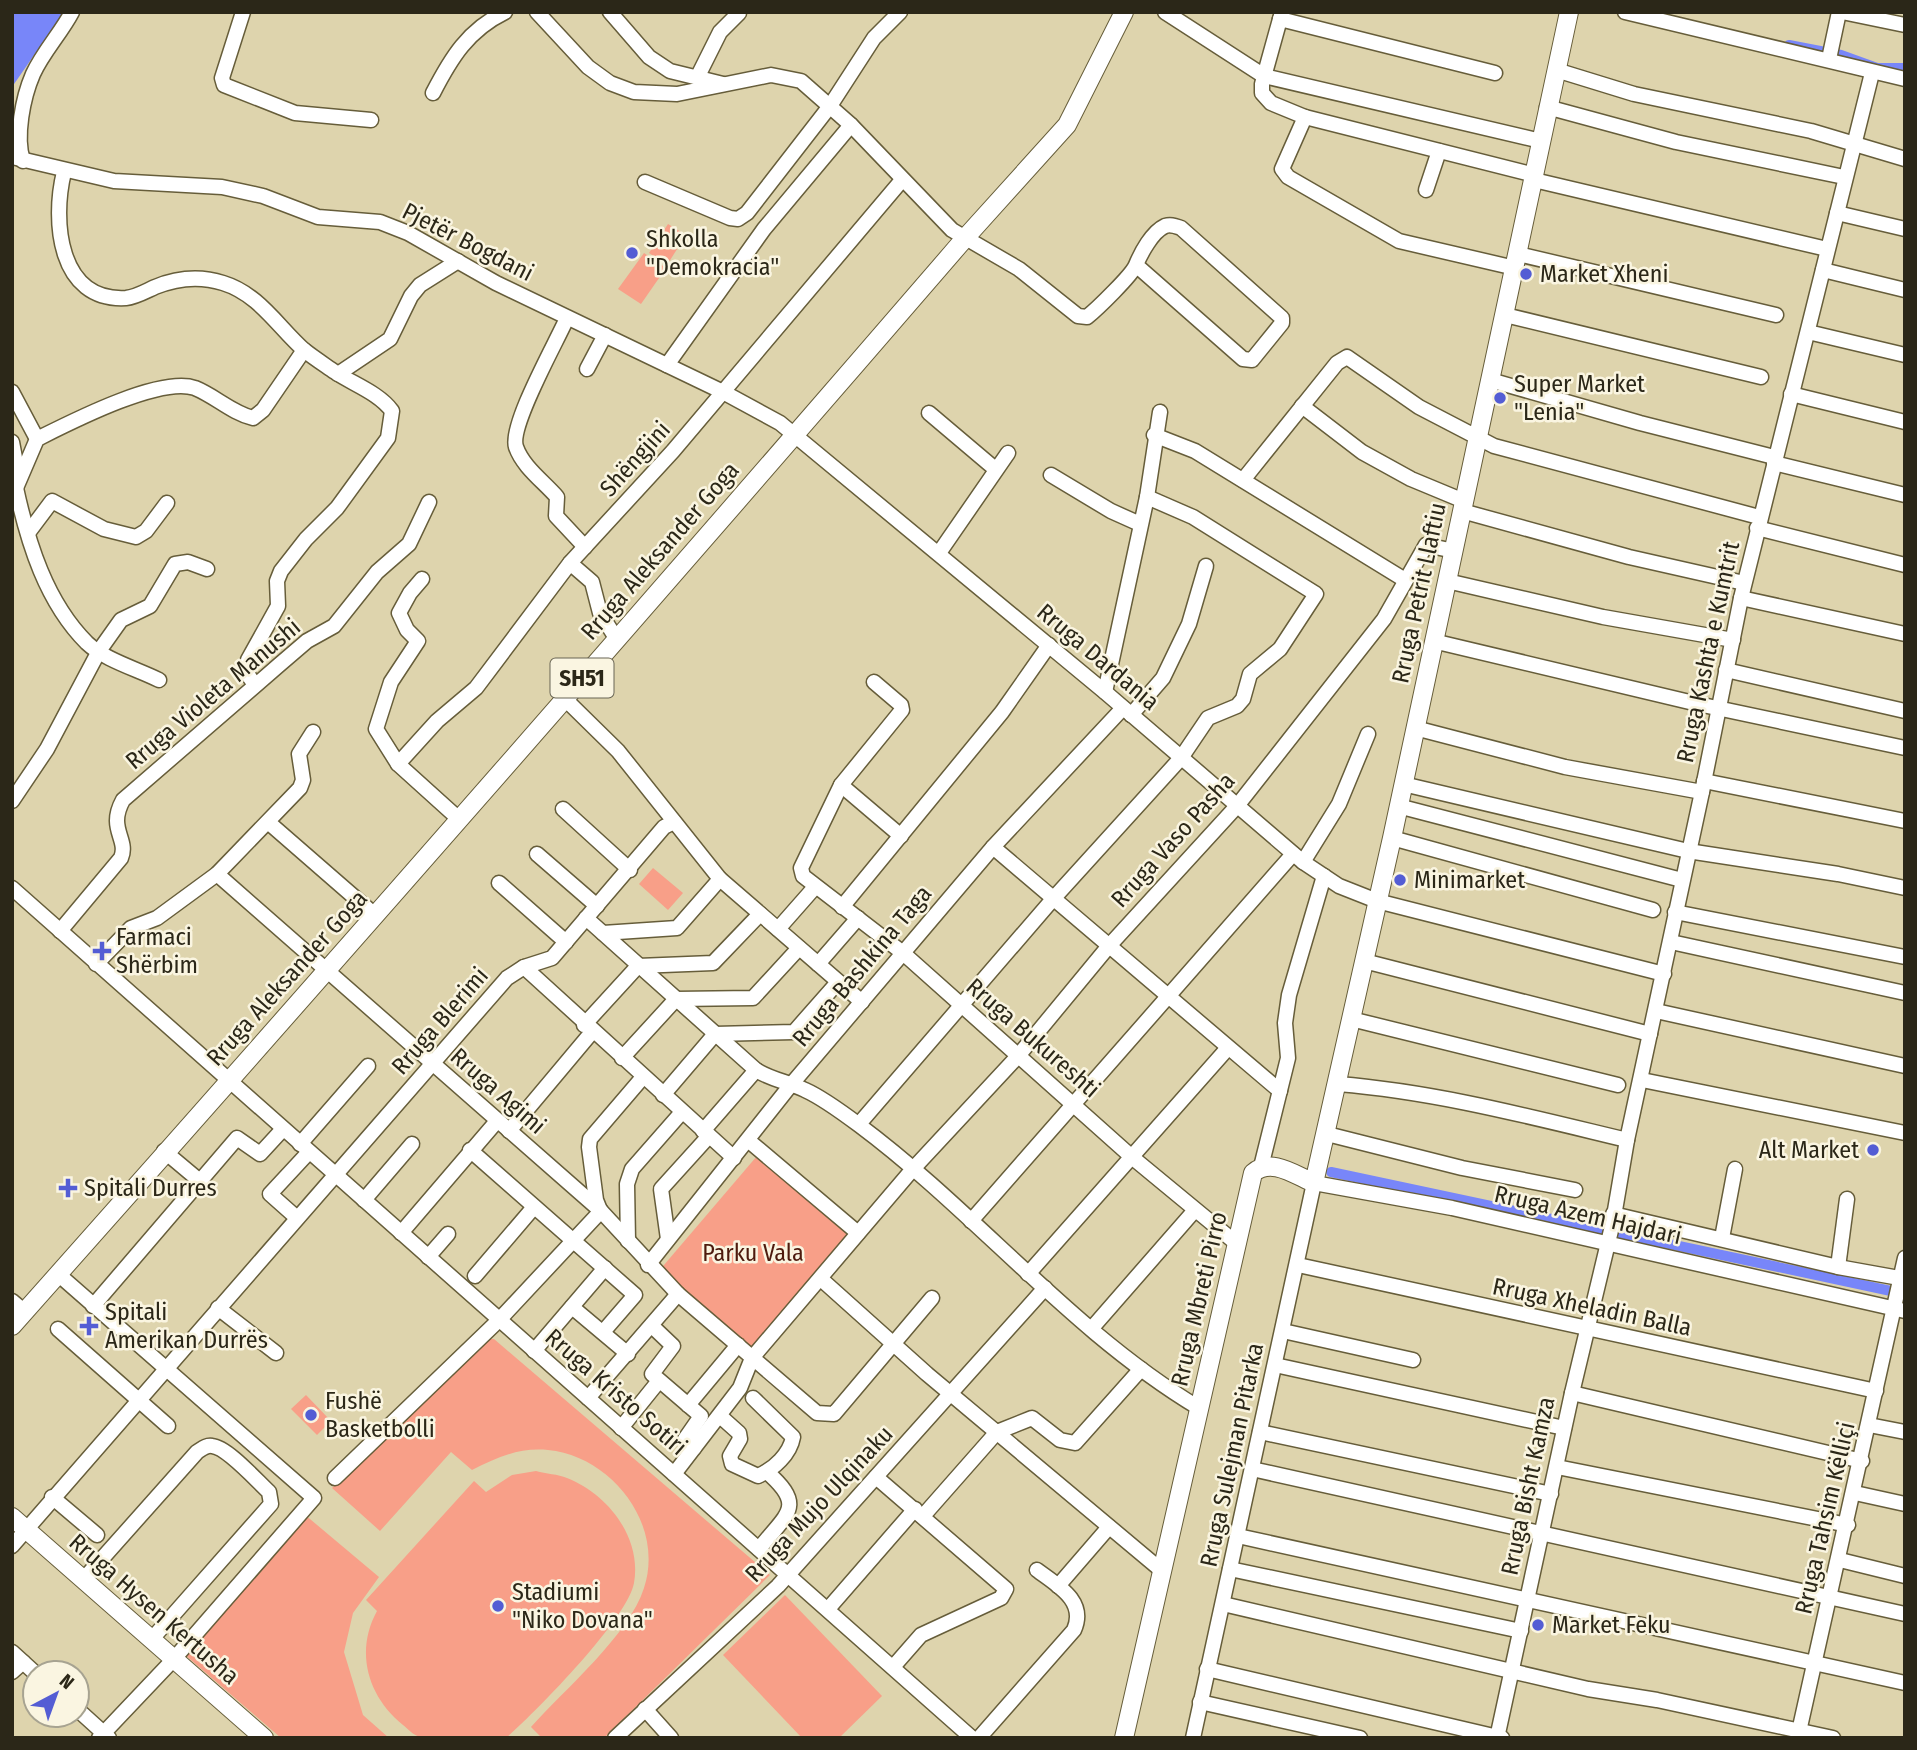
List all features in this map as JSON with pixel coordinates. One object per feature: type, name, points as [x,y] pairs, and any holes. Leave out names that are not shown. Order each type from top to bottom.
[{"type":"main road","name":"Rruga Aleksander Goga","points":[[12,1326],[19,1306],[58,1274],[164,1151],[376,916],[966,237],[1068,125],[1124,12]]},
{"type":"main road","name":"Rruga Petrit Llaftiu","points":[[1314,1183],[1392,838],[1569,12]]},
{"type":"main road","name":"Rruga Azem Hajdari","points":[[1261,1167],[1270,1165],[1314,1183]]},
{"type":"main road","name":"Rruga Mbreti Pirro","points":[[1124,1738],[1253,1173],[1261,1167]]},
{"type":"main road","name":"Rruga Hysen Kertusha","points":[[12,1517],[264,1738]]},
{"type":"street","points":[[18,159],[20,132],[33,74],[72,12]]},
{"type":"street","points":[[243,12],[222,78],[224,85],[295,113],[371,120]]},
{"type":"street","points":[[433,93],[452,57],[472,33],[505,12]]},
{"type":"street","points":[[537,12],[588,67],[610,83],[634,92],[677,93],[771,75],[792,77],[851,125],[952,230],[1019,269],[1078,316],[1087,317],[1095,310],[1136,265],[1140,253],[1163,227],[1173,225],[1181,228],[1282,318],[1282,323],[1252,360],[1243,359],[1136,265]]},
{"type":"street","points":[[610,12],[623,18],[649,57],[670,71],[698,76],[724,85]]},
{"type":"street","points":[[645,182],[738,219],[747,213],[830,106],[874,38],[900,12]]},
{"type":"street","points":[[1165,12],[1264,76],[1541,141]]},
{"type":"street","points":[[1625,12],[1830,57],[1872,73],[1905,79]]},
{"type":"street","points":[[1830,57],[1841,12],[1905,25]]},
{"type":"street","points":[[698,76],[720,32],[739,13]]},
{"type":"street","points":[[1495,73],[1281,16],[1264,76],[1262,93],[1266,98],[1305,117],[1438,150],[1534,178],[1827,249]]},
{"type":"street","points":[[1556,70],[1634,94],[1811,131],[1852,146],[1905,159]]},
{"type":"street","name":"Rruga Kashta e Kumtrit","points":[[1607,1241],[1744,583],[1872,73]]},
{"type":"street","points":[[1547,107],[1676,142],[1844,177]]},
{"type":"street","points":[[1305,117],[1282,169],[1288,177],[1399,241],[1517,261],[1776,315]]},
{"type":"street","points":[[667,366],[757,238],[851,125]]},
{"type":"street","points":[[1426,190],[1438,150]]},
{"type":"street","name":"Pjetër Bogdani","points":[[18,159],[65,172],[126,182],[222,187],[263,196],[318,217],[380,222],[408,233],[567,318],[723,392],[796,435]]},
{"type":"street","points":[[65,172],[58,203],[61,246],[68,265],[94,291],[108,298],[129,298],[169,281],[202,278],[226,283],[271,313],[304,350],[388,406],[392,419],[388,438],[337,508],[306,538],[281,571],[277,581],[278,606],[248,660],[248,675],[255,685]]},
{"type":"street","name":"Shëngjini","points":[[398,764],[437,721],[476,688],[570,563],[723,392],[902,180]]},
{"type":"street","points":[[1837,213],[1905,229]]},
{"type":"street","points":[[338,374],[390,339],[411,296],[420,285],[458,261]]},
{"type":"street","points":[[1823,270],[1905,290]]},
{"type":"street","points":[[1505,315],[1761,377]]},
{"type":"street","points":[[567,318],[520,414],[515,445],[525,464],[558,497],[556,516],[585,547]]},
{"type":"street","points":[[1808,332],[1905,355]]},
{"type":"street","points":[[587,369],[604,335]]},
{"type":"street","points":[[16,486],[37,439],[86,414],[176,385],[193,388],[253,418],[262,410],[304,350]]},
{"type":"street","points":[[1243,480],[1337,363],[1347,357],[1419,407],[1476,439],[1905,565]]},
{"type":"street","points":[[1490,380],[1905,495]]},
{"type":"street","points":[[12,392],[37,439]]},
{"type":"street","points":[[1791,394],[1905,422]]},
{"type":"street","points":[[1302,406],[1362,452],[1463,506],[1629,556],[1744,583]]},
{"type":"street","points":[[1105,692],[1147,497],[1154,435],[1160,412]]},
{"type":"street","points":[[929,413],[994,468]]},
{"type":"street","name":"Rruga Dardania","points":[[796,435],[1105,692],[1298,858],[1324,876],[1377,901],[1664,974]]},
{"type":"street","points":[[1154,435],[1195,451],[1405,580]]},
{"type":"street","points":[[12,443],[16,486],[28,533],[39,568],[55,599],[88,643],[159,680]]},
{"type":"street","points":[[939,553],[994,468],[1007,453]]},
{"type":"street","points":[[1051,475],[1111,511],[1140,524]]},
{"type":"street","points":[[859,1124],[1053,899],[1181,758],[1208,718],[1228,712],[1243,699],[1250,674],[1280,649],[1316,594],[1193,517],[1147,497]]},
{"type":"street","points":[[28,533],[52,502],[104,529],[136,537],[146,531],[167,503]]},
{"type":"street","name":"Rruga Violeta Manushi","points":[[60,931],[121,858],[123,848],[116,817],[123,800],[307,641],[334,626],[377,572],[410,544],[429,502]]},
{"type":"street","name":"Rruga Vaso Pasha","points":[[674,1474],[720,1416],[748,1375],[752,1358],[912,1170],[1018,1056],[1108,947],[1237,806],[1384,619],[1426,545],[1454,551]]},
{"type":"street","points":[[12,801],[47,749],[99,651],[121,620],[150,606],[175,564],[188,562],[207,569]]},
{"type":"street","points":[[570,563],[592,582],[600,613],[616,638]]},
{"type":"street","name":"Rruga Bashkina Taga","points":[[648,1265],[790,1086],[993,847],[1163,678],[1189,624],[1206,566]]},
{"type":"street","points":[[422,579],[399,613],[418,642],[391,682],[376,729],[398,764],[460,820]]},
{"type":"street","points":[[1447,581],[1603,617],[1733,640]]},
{"type":"street","points":[[1741,598],[1905,635]]},
{"type":"street","points":[[1433,641],[1718,708],[1905,748]]},
{"type":"street","points":[[842,907],[1002,712],[1049,645]]},
{"type":"street","points":[[1726,670],[1905,710]]},
{"type":"street","points":[[874,682],[901,705],[902,710],[841,785],[901,836]]},
{"type":"street","points":[[564,698],[618,751],[720,879],[862,1002]]},
{"type":"street","points":[[1415,728],[1565,767],[1905,821]]},
{"type":"street","points":[[96,964],[131,928],[157,918],[218,874],[268,822],[303,780],[299,754],[313,732]]},
{"type":"street","points":[[971,1221],[1167,996],[1298,858],[1339,804],[1368,734]]},
{"type":"street","points":[[1403,784],[1688,851],[1838,874],[1905,888]]},
{"type":"street","name":"Rruga Bukureshti","points":[[841,785],[801,868],[803,876],[902,953],[1133,1158],[1237,1243]]},
{"type":"street","points":[[1398,806],[1682,880]]},
{"type":"street","points":[[563,808],[630,870]]},
{"type":"street","points":[[268,822],[376,916]]},
{"type":"street","name":"Rruga Blerimi","points":[[12,1546],[507,978],[524,967],[552,958],[630,870],[664,827],[674,822]]},
{"type":"street","points":[[1392,838],[1653,910]]},
{"type":"street","points":[[993,847],[1227,1049],[1280,1091]]},
{"type":"street","points":[[537,853],[597,906]]},
{"type":"street","name":"Rruga Agimi","points":[[218,874],[601,1211],[648,1265],[678,1294],[817,1413],[834,1413],[932,1298]]},
{"type":"street","name":"Rruga Mbreti Pirro","points":[[1261,1167],[1288,1058],[1285,1023],[1289,995],[1324,876]]},
{"type":"street","points":[[603,933],[677,928],[720,879]]},
{"type":"street","points":[[499,883],[566,942]]},
{"type":"street","points":[[778,929],[815,887]]},
{"type":"street","name":"Rruga Kristo Sotiri","points":[[12,888],[972,1738]]},
{"type":"street","points":[[1675,912],[1905,957]]},
{"type":"street","points":[[638,965],[712,963],[760,914]]},
{"type":"street","points":[[586,918],[756,1070],[805,1090],[859,1124],[1092,1328],[1142,1369],[1199,1408]]},
{"type":"street","points":[[818,964],[858,918]]},
{"type":"street","points":[[1671,943],[1905,993]]},
{"type":"street","points":[[622,1058],[676,999],[753,998],[799,948]]},
{"type":"street","points":[[1364,961],[1650,1034]]},
{"type":"street","points":[[509,1131],[638,965]]},
{"type":"street","points":[[524,967],[734,1158]]},
{"type":"street","points":[[663,1095],[715,1034],[794,1032],[838,982]]},
{"type":"street","points":[[1656,1011],[1905,1066]]},
{"type":"street","points":[[1351,1018],[1618,1086]]},
{"type":"street","points":[[1028,1274],[1227,1049]]},
{"type":"street","points":[[297,1218],[270,1194],[368,1066]]},
{"type":"street","points":[[668,1239],[662,1189],[756,1070]]},
{"type":"street","points":[[335,1478],[499,1320],[601,1211],[596,1200],[590,1139],[643,1077]]},
{"type":"street","points":[[1642,1080],[1905,1133]]},
{"type":"street","points":[[1338,1084],[1402,1089],[1466,1101],[1627,1140]]},
{"type":"street","points":[[628,1241],[627,1184],[632,1169],[682,1112]]},
{"type":"street","points":[[401,1233],[497,1121]]},
{"type":"street","points":[[93,1306],[237,1138],[260,1154],[283,1129]]},
{"type":"street","points":[[1327,1134],[1475,1171],[1574,1190]]},
{"type":"street","points":[[749,1141],[858,1233]]},
{"type":"street","points":[[364,1200],[412,1144]]},
{"type":"street","points":[[470,1150],[635,1295],[603,1332]]},
{"type":"street","points":[[164,1151],[201,1182]]},
{"type":"street","points":[[1722,1238],[1735,1169]]},
{"type":"street","name":"Rruga Azem Hajdari","points":[[1314,1183],[1452,1208],[1607,1241],[1898,1308]]},
{"type":"street","name":"Rruga Sulejman Pitarka","points":[[1193,1738],[1314,1183]]},
{"type":"street","points":[[1838,1267],[1847,1199]]},
{"type":"street","points":[[475,1276],[534,1207]]},
{"type":"street","points":[[1092,1328],[1195,1210]]},
{"type":"street","points":[[1613,1218],[1722,1238],[1902,1280]]},
{"type":"street","points":[[428,1257],[448,1234]]},
{"type":"street","name":"Rruga Bisht Kamza","points":[[1499,1737],[1527,1598],[1607,1241]]},
{"type":"street","name":"Rruga Tahsim Këlliçi","points":[[1799,1733],[1848,1525],[1876,1391],[1898,1308],[1905,1258]]},
{"type":"street","name":"Rruga Xheladin Balla","points":[[1298,1265],[1876,1391]]},
{"type":"street","points":[[534,1351],[605,1268]]},
{"type":"street","points":[[58,1274],[314,1498],[104,1736],[91,1723]]},
{"type":"street","points":[[821,1279],[950,1393],[1161,1570]]},
{"type":"street","name":"Rruga Mujo Ulqinaku","points":[[615,1738],[787,1573],[1045,1288]]},
{"type":"street","points":[[588,1398],[678,1294]]},
{"type":"street","points":[[572,1307],[628,1354]]},
{"type":"street","points":[[218,1308],[276,1353]]},
{"type":"street","points":[[652,1326],[673,1346],[652,1374],[658,1382],[701,1416],[685,1439],[694,1448]]},
{"type":"street","points":[[58,1329],[168,1426]]},
{"type":"street","points":[[1283,1331],[1413,1360]]},
{"type":"street","points":[[688,1405],[738,1345]]},
{"type":"street","points":[[1275,1365],[1564,1429]]},
{"type":"street","points":[[828,1609],[997,1432],[1032,1418],[1060,1440],[1075,1443],[1142,1369]]},
{"type":"street","points":[[621,1428],[658,1382]]},
{"type":"street","points":[[1572,1394],[1861,1461]]},
{"type":"street","points":[[720,1416],[740,1433],[740,1439],[730,1456],[732,1464],[758,1476],[767,1472],[791,1448],[793,1437],[789,1429],[753,1398]]},
{"type":"street","points":[[1869,1425],[1905,1432]]},
{"type":"street","points":[[1260,1432],[1551,1494]]},
{"type":"street","points":[[83,1580],[197,1452],[208,1446],[216,1446],[225,1452],[269,1492],[271,1504],[151,1640]]},
{"type":"street","points":[[1557,1467],[1848,1525]]},
{"type":"street","points":[[1252,1469],[1905,1614]]},
{"type":"street","points":[[759,1549],[790,1510],[790,1496],[786,1488],[767,1472]]},
{"type":"street","points":[[876,1477],[1005,1586],[1006,1592],[1001,1598],[921,1635],[893,1667]]},
{"type":"street","points":[[1855,1493],[1905,1504]]},
{"type":"street","points":[[52,1497],[97,1535]]},
{"type":"street","points":[[1058,1586],[1109,1527]]},
{"type":"street","points":[[1238,1536],[1527,1598],[1595,1617],[1905,1683]]},
{"type":"street","points":[[1840,1560],[1905,1576]]},
{"type":"street","points":[[1230,1569],[1521,1631]]},
{"type":"street","points":[[979,1738],[1074,1630],[1078,1611],[1074,1601],[1037,1570]]},
{"type":"street","points":[[1223,1604],[1588,1689],[1833,1738]]},
{"type":"street","points":[[1207,1669],[1499,1737]]},
{"type":"street","points":[[1200,1702],[1360,1738]]},
{"type":"street","points":[[645,1709],[671,1738]]},
{"type":"green space","points":[[668,224],[686,235],[667,265],[649,253]]},
{"type":"green space","points":[[644,253],[666,268],[641,304],[618,289]]},
{"type":"green space","points":[[653,868],[683,893],[668,910],[639,884]]},
{"type":"green space","name":"Parku Vala","points":[[757,1156],[848,1234],[750,1350],[658,1272]]},
{"type":"green space","points":[[484,1339],[494,1339],[770,1575],[604,1738],[542,1738],[531,1727],[611,1643],[636,1606],[644,1588],[648,1564],[647,1540],[628,1497],[612,1479],[593,1465],[571,1455],[548,1450],[518,1452],[472,1470],[451,1452],[380,1531],[332,1488]]},
{"type":"green space","name":"Fushë Basketbolli","points":[[306,1395],[331,1421],[317,1435],[291,1409]]},
{"type":"green space","name":"Stadiumi \"Niko Dovana\"","points":[[536,1471],[563,1477],[582,1485],[608,1506],[619,1520],[633,1550],[635,1566],[634,1583],[628,1599],[599,1641],[579,1664],[506,1738],[451,1740],[417,1736],[391,1713],[373,1687],[366,1657],[370,1626],[377,1611],[366,1600],[474,1481],[486,1492],[512,1475]]},
{"type":"green space","points":[[304,1514],[379,1577],[353,1613],[344,1652],[363,1715],[389,1738],[281,1738],[184,1654]]},
{"type":"green space","points":[[785,1595],[882,1696],[839,1738],[802,1738],[723,1655]]},
{"type":"water","points":[[12,12],[64,12],[12,87]]},
{"type":"waterway","points":[[1789,45],[1841,55],[1877,68],[1905,68]]},
{"type":"waterway","points":[[1331,1172],[1905,1294]]},
{"type":"place","name":"Shkolla \"Demokracia\"","points":[[632,253]]},
{"type":"place","name":"Market Xheni","points":[[1526,274]]},
{"type":"place","name":"Super Market \"Lenia\"","points":[[1500,398]]},
{"type":"place","name":"Minimarket","points":[[1400,880]]},
{"type":"place","name":"Farmaci Shërbim","points":[[102,951]]},
{"type":"place","name":"Alt Market","points":[[1873,1150]]},
{"type":"place","name":"Spitali Durres","points":[[68,1188]]},
{"type":"place","name":"Spitali Amerikan Durrës","points":[[89,1326]]},
{"type":"place","name":"Fushë Basketbolli","points":[[311,1415]]},
{"type":"place","name":"Stadiumi \"Niko Dovana\"","points":[[498,1606]]},
{"type":"place","name":"Market Feku","points":[[1538,1625]]}]
